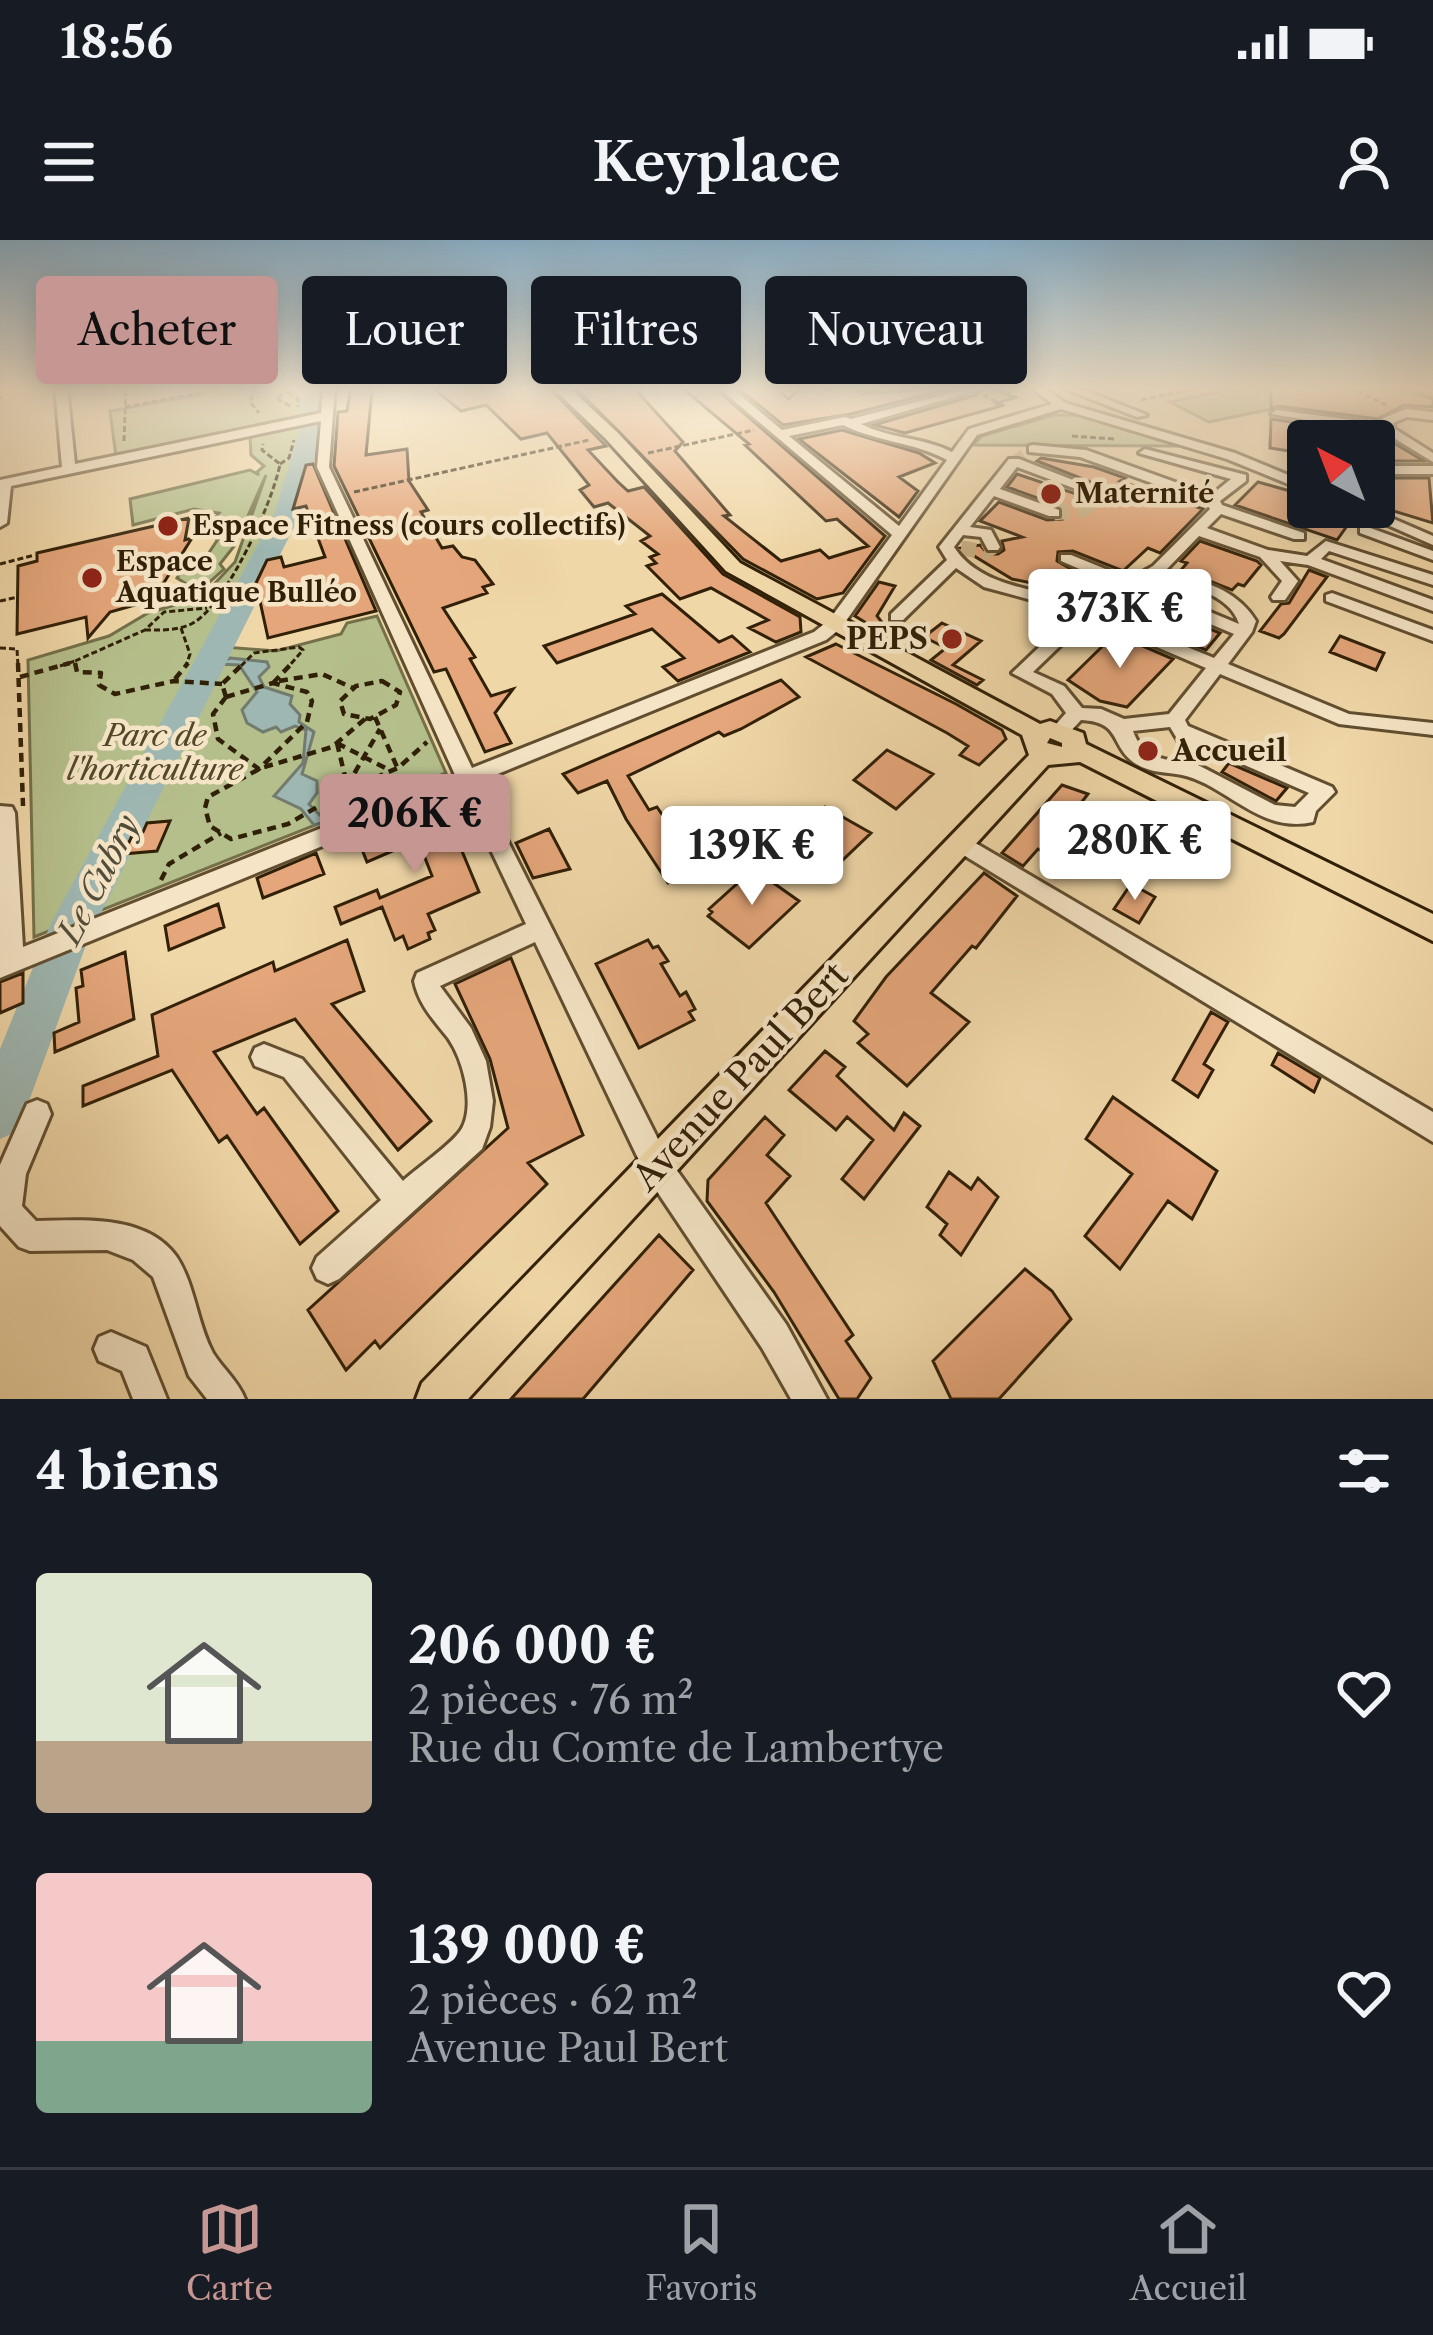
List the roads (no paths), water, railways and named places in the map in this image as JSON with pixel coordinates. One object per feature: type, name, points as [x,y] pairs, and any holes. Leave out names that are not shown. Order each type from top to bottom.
[{"type":"main road","points":[[617,441],[733,567],[835,624],[1433,928]]},
{"type":"main road","name":"Avenue Paul Bert","points":[[438,1399],[1059,736]]},
{"type":"street","points":[[66,441],[69,470]]},
{"type":"street","points":[[0,523],[2,484],[188,441]]},
{"type":"street","points":[[323,441],[323,467],[336,496],[468,781],[656,1165],[774,1336],[810,1399]]},
{"type":"street","points":[[788,441],[900,534]]},
{"type":"street","points":[[910,441],[951,457]]},
{"type":"street","points":[[927,444],[938,441]]},
{"type":"street","points":[[0,814],[5,812],[6,951],[41,950],[820,636],[835,624],[965,441]]},
{"type":"street","points":[[1179,441],[1287,479]]},
{"type":"street","points":[[1190,441],[1199,447]]},
{"type":"street","points":[[1033,449],[1082,453],[1299,536]]},
{"type":"street","points":[[1122,725],[1126,745],[1139,759],[1163,768],[1187,768],[1271,812],[1306,816],[1305,808],[1325,792],[1180,726],[1122,725],[1101,715],[1059,736],[1058,690],[1021,673],[1087,611],[1155,571],[1200,530],[1241,478],[1144,453]]},
{"type":"street","points":[[897,617],[954,552],[961,530],[1015,462],[1089,489]]},
{"type":"street","points":[[1395,470],[1433,470]]},
{"type":"street","points":[[1281,477],[1287,475]]},
{"type":"street","points":[[993,491],[1054,513]]},
{"type":"street","points":[[1395,525],[1433,541]]},
{"type":"street","points":[[961,530],[986,533],[992,547]]},
{"type":"street","points":[[1200,530],[1265,554],[1311,561],[1433,605]]},
{"type":"street","points":[[1364,530],[1433,556]]},
{"type":"street","points":[[1311,561],[1326,545],[1433,580]]},
{"type":"street","points":[[954,552],[990,584],[1087,611],[1346,720],[1433,729]]},
{"type":"street","points":[[1265,554],[1290,581],[1279,597]]},
{"type":"street","points":[[1066,558],[1244,632]]},
{"type":"street","points":[[1155,571],[1230,599],[1248,621],[1180,726]]},
{"type":"street","points":[[1332,598],[1433,636]]},
{"type":"street","points":[[1180,726],[1195,752],[1187,768]]},
{"type":"street","points":[[960,842],[1433,1128]]},
{"type":"street","points":[[328,1268],[472,1139],[481,1118],[482,1102],[464,1039],[431,1000],[426,981],[540,928]]},
{"type":"street","points":[[264,1057],[293,1068],[401,1202]]},
{"type":"street","points":[[38,1114],[11,1174],[6,1211],[30,1237],[107,1235],[143,1248],[165,1267],[201,1364],[228,1399]]},
{"type":"street","points":[[111,1348],[134,1360],[150,1399]]},
{"type":"water","points":[[230,658],[267,662],[269,667],[259,677],[264,687],[292,696],[290,704],[300,715],[299,722],[314,732],[302,774],[317,781],[317,793],[309,804],[321,816],[339,818],[314,825],[301,809],[274,796],[303,763],[306,730],[295,726],[263,732],[247,723],[242,710],[257,692],[239,665],[216,664]]},
{"type":"waterway","name":"Le Cubry","points":[[0,1113],[67,936],[287,515],[308,441]]},
{"type":"tunnel","points":[[1014,462],[1033,449]]},
{"type":"tunnel","points":[[1083,512],[1098,501],[1089,489]]},
{"type":"tunnel","points":[[1054,513],[1087,509]]},
{"type":"tunnel","points":[[961,548],[985,552],[993,547]]},
{"type":"place","name":"Maternité","points":[[1051,494]]},
{"type":"place","name":"Espace Fitness (cours collectifs)","points":[[168,526]]},
{"type":"place","name":"Espace Aquatique Bulléo","points":[[92,578]]},
{"type":"place","name":"PEPS","points":[[952,639]]},
{"type":"place","name":"Accueil","points":[[1148,751]]},
{"type":"park label","name":"Parc de l'horticulture","points":[[155,753]]}]
